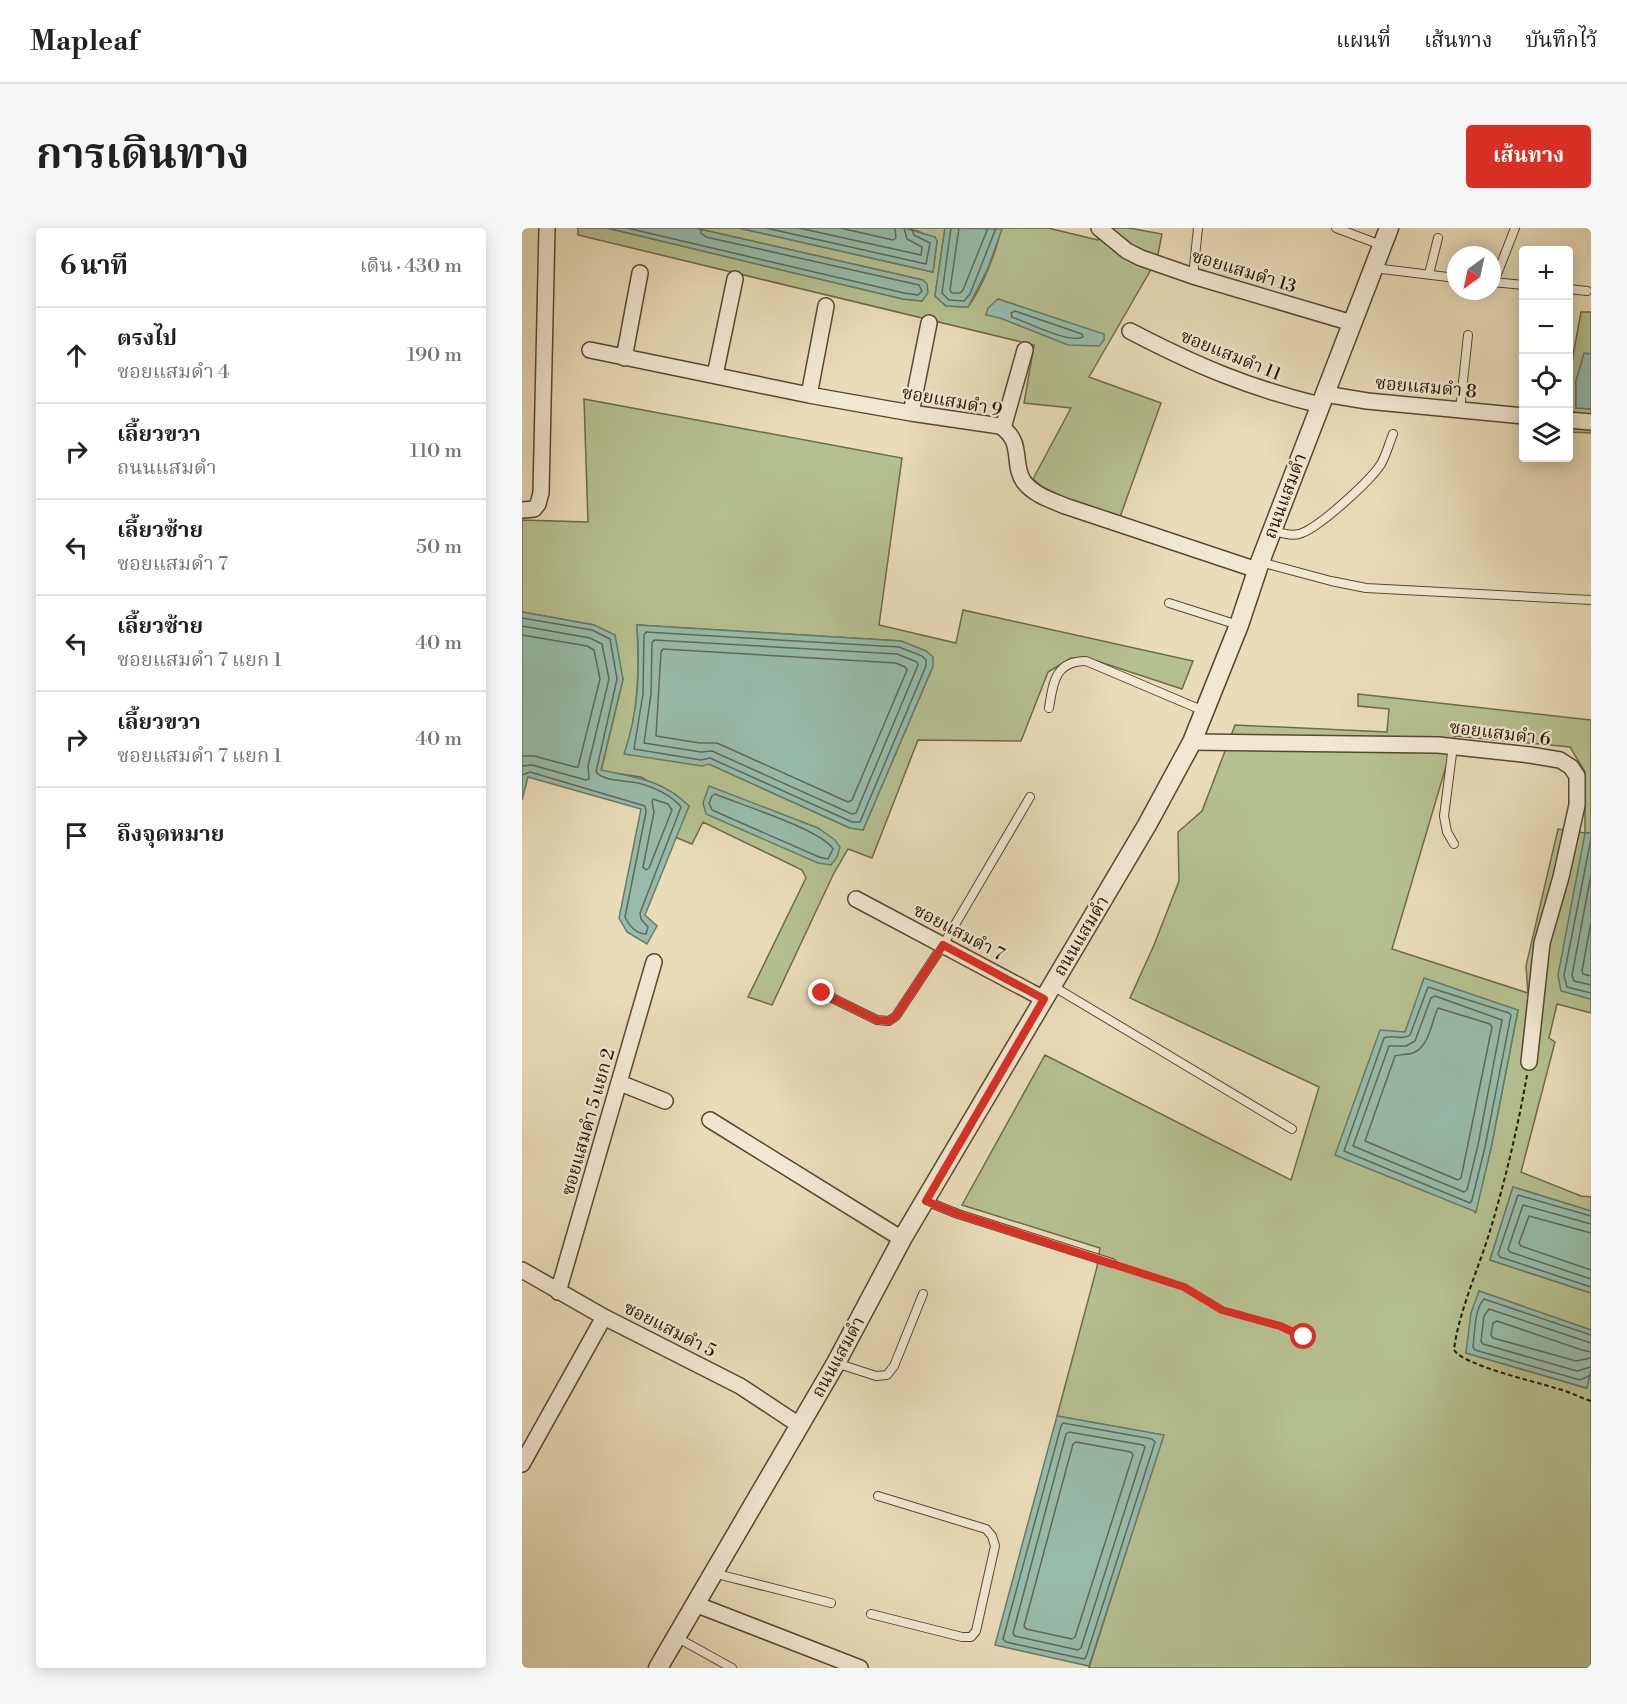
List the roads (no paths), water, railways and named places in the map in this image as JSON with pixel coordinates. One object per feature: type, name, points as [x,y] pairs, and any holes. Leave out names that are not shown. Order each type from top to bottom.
[{"type":"street","points":[[522,510],[534,508],[538,504],[541,493],[547,228]]},
{"type":"street","name":"ซอยแสมดำ 13","points":[[1099,228],[1126,251],[1192,276],[1352,323]]},
{"type":"street","name":"ถนนแสมดำ","points":[[658,1668],[836,1363],[902,1239],[1147,825],[1192,741],[1206,712],[1272,530],[1389,228]]},
{"type":"street","points":[[624,358],[640,273]]},
{"type":"street","points":[[715,375],[735,279]]},
{"type":"street","points":[[809,395],[826,306]]},
{"type":"street","points":[[911,413],[929,323]]},
{"type":"street","name":"ซอยแสมดำ 11","points":[[1130,331],[1187,361],[1236,381],[1268,392],[1322,400]]},
{"type":"street","name":"ซอยแสมดำ 9","points":[[590,350],[809,395],[1003,428],[1013,438],[1023,480],[1036,493],[1065,506],[1259,566]]},
{"type":"street","points":[[1003,428],[1025,350]]},
{"type":"street","name":"ซอยแสมดำ 8","points":[[1322,400],[1367,401],[1519,416]]},
{"type":"street","points":[[1573,420],[1591,422]]},
{"type":"street","name":"ซอยแสมดำ 6","points":[[1192,741],[1453,746],[1530,754],[1560,760],[1571,767],[1577,776],[1577,805],[1561,877],[1542,943],[1529,1062]]},
{"type":"street","name":"ซอยแสมดำ 7","points":[[856,899],[943,945],[1048,992]]},
{"type":"street","name":"ซอยแสมดำ 5 แยก 2","points":[[558,1292],[654,962]]},
{"type":"street","points":[[620,1083],[665,1101]]},
{"type":"street","points":[[710,1120],[902,1239]]},
{"type":"street","name":"ซอยแสมดำ 5","points":[[522,1270],[604,1317],[740,1386],[800,1425]]},
{"type":"street","points":[[522,1464],[604,1317]]},
{"type":"street","points":[[695,1604],[860,1668]]},
{"type":"lane","points":[[1192,276],[1198,228]]},
{"type":"lane","points":[[1336,228],[1382,246]]},
{"type":"lane","points":[[1501,262],[1515,228]]},
{"type":"lane","points":[[1429,274],[1438,238]]},
{"type":"lane","points":[[1374,268],[1447,277]]},
{"type":"lane","points":[[1501,283],[1519,285]]},
{"type":"lane","points":[[1573,289],[1587,291]]},
{"type":"lane","points":[[1460,410],[1468,335]]},
{"type":"lane","points":[[1272,530],[1286,534],[1300,534],[1316,526],[1369,480],[1381,463],[1393,434]]},
{"type":"lane","points":[[1259,566],[1366,588],[1591,600]]},
{"type":"lane","points":[[1169,603],[1239,625]]},
{"type":"lane","points":[[1049,708],[1056,674],[1074,661],[1086,661],[1206,712]]},
{"type":"lane","points":[[1453,746],[1444,816],[1454,844]]},
{"type":"lane","points":[[822,993],[877,1020],[889,1021],[896,1016],[943,945],[1030,797]]},
{"type":"lane","points":[[1048,992],[1292,1129]]},
{"type":"lane","points":[[926,1201],[958,1214],[1112,1263]]},
{"type":"lane","points":[[836,1363],[876,1376],[887,1376],[894,1366],[923,1294]]},
{"type":"lane","points":[[871,1614],[962,1637],[971,1637],[976,1631],[995,1546],[992,1536],[986,1529],[878,1496]]},
{"type":"lane","points":[[713,1573],[831,1603]]},
{"type":"lane","points":[[676,1636],[732,1668]]},
{"type":"water","points":[[607,228],[695,228],[923,280],[927,284],[928,293],[922,301],[903,299]]},
{"type":"water","points":[[739,228],[904,228],[935,237],[937,241],[933,272]]},
{"type":"water","points":[[945,228],[1002,229],[988,268],[968,307],[946,306],[935,296]]},
{"type":"water","points":[[998,299],[1104,334],[1104,340],[1099,346],[1068,345],[1000,318],[986,315],[988,308]]},
{"type":"water","points":[[1584,353],[1591,354],[1591,409],[1576,408],[1576,381]]},
{"type":"water","points":[[522,612],[594,625],[615,635],[623,679],[601,770],[659,785],[689,806],[645,915],[657,926],[647,944],[627,932],[619,918],[641,809],[528,777],[522,800]]},
{"type":"water","points":[[637,625],[901,641],[926,651],[933,657],[933,666],[863,830],[850,828],[709,764],[702,766],[624,754],[633,722],[637,690]]},
{"type":"water","points":[[709,786],[818,828],[835,840],[840,847],[837,857],[831,865],[818,863],[706,814],[703,803]]},
{"type":"water","points":[[1585,833],[1591,833],[1591,999],[1561,991],[1558,975]]},
{"type":"water","points":[[1424,978],[1518,1010],[1476,1212],[1335,1155],[1380,1030],[1405,1032]]},
{"type":"water","points":[[1513,1187],[1591,1211],[1591,1293],[1490,1260]]},
{"type":"water","points":[[1479,1291],[1591,1330],[1591,1369],[1587,1388],[1466,1353],[1471,1313]]},
{"type":"water","points":[[1057,1416],[1164,1435],[1089,1666],[995,1645]]}]
